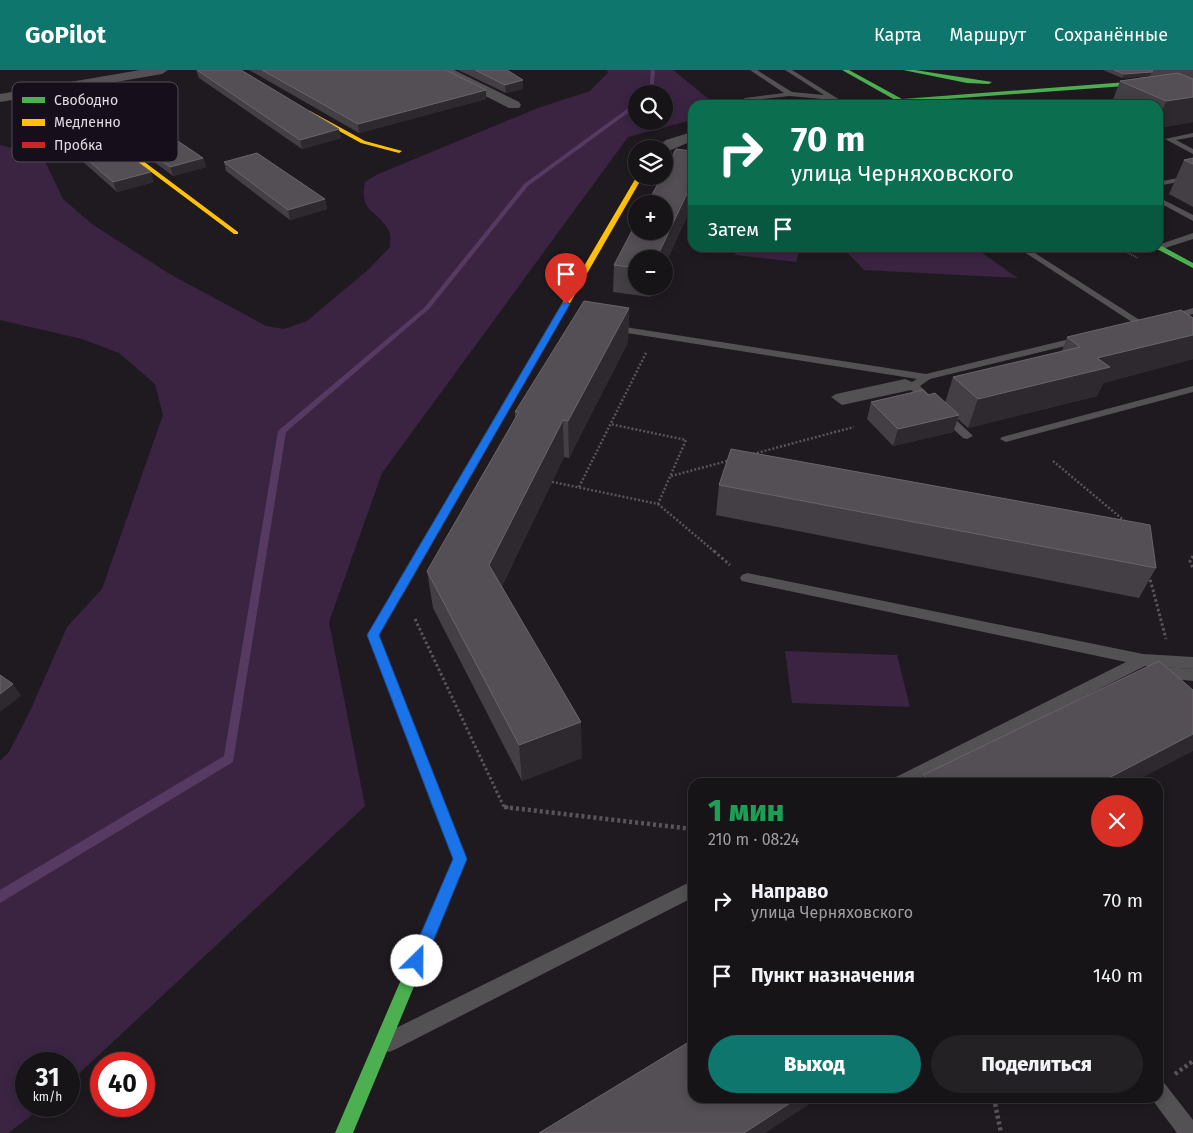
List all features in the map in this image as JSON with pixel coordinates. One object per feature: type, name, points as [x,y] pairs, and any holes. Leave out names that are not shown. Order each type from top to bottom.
[{"type":"street","points":[[91,82],[162,70]]},
{"type":"street","points":[[444,70],[514,105]]},
{"type":"street","points":[[845,70],[900,100]]},
{"type":"street","points":[[906,70],[967,80],[1068,88]]},
{"type":"street","points":[[938,100],[1190,76]]},
{"type":"street","points":[[1006,100],[1068,88]]},
{"type":"street","points":[[296,105],[361,142],[381,150],[399,151]]},
{"type":"street","points":[[673,142],[688,137]]},
{"type":"street","points":[[141,162],[236,233]]},
{"type":"street","points":[[344,1133],[460,859],[373,635],[561,320],[635,185]]},
{"type":"street","points":[[1163,249],[1193,266]]},
{"type":"lane","points":[[753,70],[790,94]]},
{"type":"lane","points":[[788,70],[837,100]]},
{"type":"lane","points":[[745,100],[790,94],[834,98]]},
{"type":"lane","points":[[1193,134],[1170,139],[1193,152]]},
{"type":"lane","points":[[673,169],[688,171]]},
{"type":"lane","points":[[1163,183],[1193,177]]},
{"type":"lane","points":[[1163,203],[1193,218]]},
{"type":"lane","points":[[1163,245],[1193,236]]},
{"type":"lane","points":[[1029,252],[1151,322]]},
{"type":"lane","points":[[1122,329],[1193,312]]},
{"type":"lane","points":[[1180,315],[1193,323]]},
{"type":"lane","points":[[603,327],[686,340],[693,347],[758,358],[774,353],[926,377]]},
{"type":"lane","points":[[967,436],[913,386],[905,382],[836,397],[842,402],[913,386],[926,377],[1094,336]]},
{"type":"lane","points":[[1006,439],[1193,389]]},
{"type":"lane","points":[[747,578],[1143,660],[1161,667],[1193,675]]},
{"type":"lane","points":[[910,778],[1143,660]]},
{"type":"lane","points":[[1161,667],[1193,663]]},
{"type":"lane","points":[[1161,667],[1183,691]]},
{"type":"lane","points":[[382,1046],[688,890]]},
{"type":"lane","points":[[1163,1098],[1190,1133]]},
{"type":"path","points":[[579,487],[648,349]]},
{"type":"path","points":[[544,480],[658,504],[686,440],[610,424]]},
{"type":"path","points":[[744,456],[854,427]]},
{"type":"path","points":[[671,476],[735,459]]},
{"type":"path","points":[[1053,461],[1131,526]]},
{"type":"path","points":[[1193,556],[1190,561],[1193,569]]},
{"type":"path","points":[[1148,569],[1166,641]]},
{"type":"path","points":[[415,618],[504,807],[688,829]]},
{"type":"path","points":[[995,1103],[1001,1133]]},
{"type":"shaded area","points":[[607,70],[673,70],[710,100],[688,100],[688,121],[673,125],[673,85],[628,85],[628,130],[654,130],[628,137],[382,473],[329,622],[365,806],[102,1052],[90,1052],[90,1063],[80,1073],[80,1052],[15,1052],[15,1117],[29,1117],[8,1133],[0,1133],[0,761],[9,752],[31,709],[67,627],[102,589],[163,415],[155,384],[119,353],[82,339],[0,320],[0,145],[12,148],[12,162],[45,162],[63,199],[92,224],[168,273],[266,326],[284,329],[307,321],[369,269],[390,247],[389,231],[367,206],[364,192],[365,182],[376,175],[538,108],[590,91],[608,73]]},
{"type":"shaded area","points":[[736,252],[799,252],[796,262],[735,255]]},
{"type":"shaded area","points":[[847,252],[981,252],[1018,278],[864,270]]},
{"type":"shaded area","points":[[785,651],[897,655],[910,707],[792,703]]},
{"type":"building","points":[[197,70],[241,70],[339,129],[300,140]]},
{"type":"building","points":[[262,70],[446,70],[486,90],[358,124]]},
{"type":"building","points":[[475,70],[507,70],[523,80],[505,85]]},
{"type":"building","points":[[1114,70],[1153,70],[1152,72],[1124,74]]},
{"type":"building","points":[[1178,73],[1193,79],[1193,97],[1166,101],[1120,81]]},
{"type":"building","points":[[178,141],[203,158],[170,167],[163,162],[178,162]]},
{"type":"building","points":[[676,149],[688,150],[688,191],[673,223],[673,195],[652,195],[657,185],[673,185],[673,155]]},
{"type":"building","points":[[257,153],[325,199],[288,210],[224,162]]},
{"type":"building","points":[[1193,158],[1193,164],[1184,160]]},
{"type":"building","points":[[90,162],[138,162],[151,172],[113,182]]},
{"type":"building","points":[[628,238],[628,240],[665,240],[660,250],[628,250],[628,267],[614,265]]},
{"type":"building","points":[[584,301],[629,308],[568,421],[563,420],[489,565],[581,722],[519,745],[427,571],[519,412],[515,412]]},
{"type":"building","points":[[1181,310],[1193,318],[1193,335],[1097,358],[1110,367],[978,399],[953,377],[1080,347],[1067,337]]},
{"type":"building","points":[[923,390],[928,395],[935,393],[959,415],[898,429],[871,402]]},
{"type":"building","points":[[731,449],[1150,525],[1156,568],[719,485]]},
{"type":"building","points":[[1159,661],[1193,690],[1193,734],[1109,778],[926,778],[923,775]]},
{"type":"building","points":[[0,675],[13,684],[0,694]]},
{"type":"building","points":[[688,1042],[688,1103],[790,1103],[744,1133],[539,1133]]},
{"type":"waterway","points":[[652,85],[653,70]]},
{"type":"waterway","points":[[0,897],[229,759],[282,431],[427,308],[526,185],[628,111]]},
{"type":"traffic: fast","points":[[845,70],[899,100]]},
{"type":"traffic: fast","points":[[906,70],[967,81],[989,82]]},
{"type":"traffic: fast","points":[[915,100],[1193,79]]},
{"type":"traffic: fast","points":[[1163,249],[1193,266]]},
{"type":"traffic: fast","points":[[344,1133],[460,859],[435,795]]},
{"type":"traffic: slow","points":[[308,112],[363,142],[399,151]]},
{"type":"traffic: slow","points":[[141,162],[236,233]]},
{"type":"traffic: slow","points":[[397,594],[635,185]]},
{"type":"traffic: jam","points":[[397,594],[373,635],[435,795]]},
{"type":"route","points":[[417,961],[460,859],[373,635],[566,304]]}]
